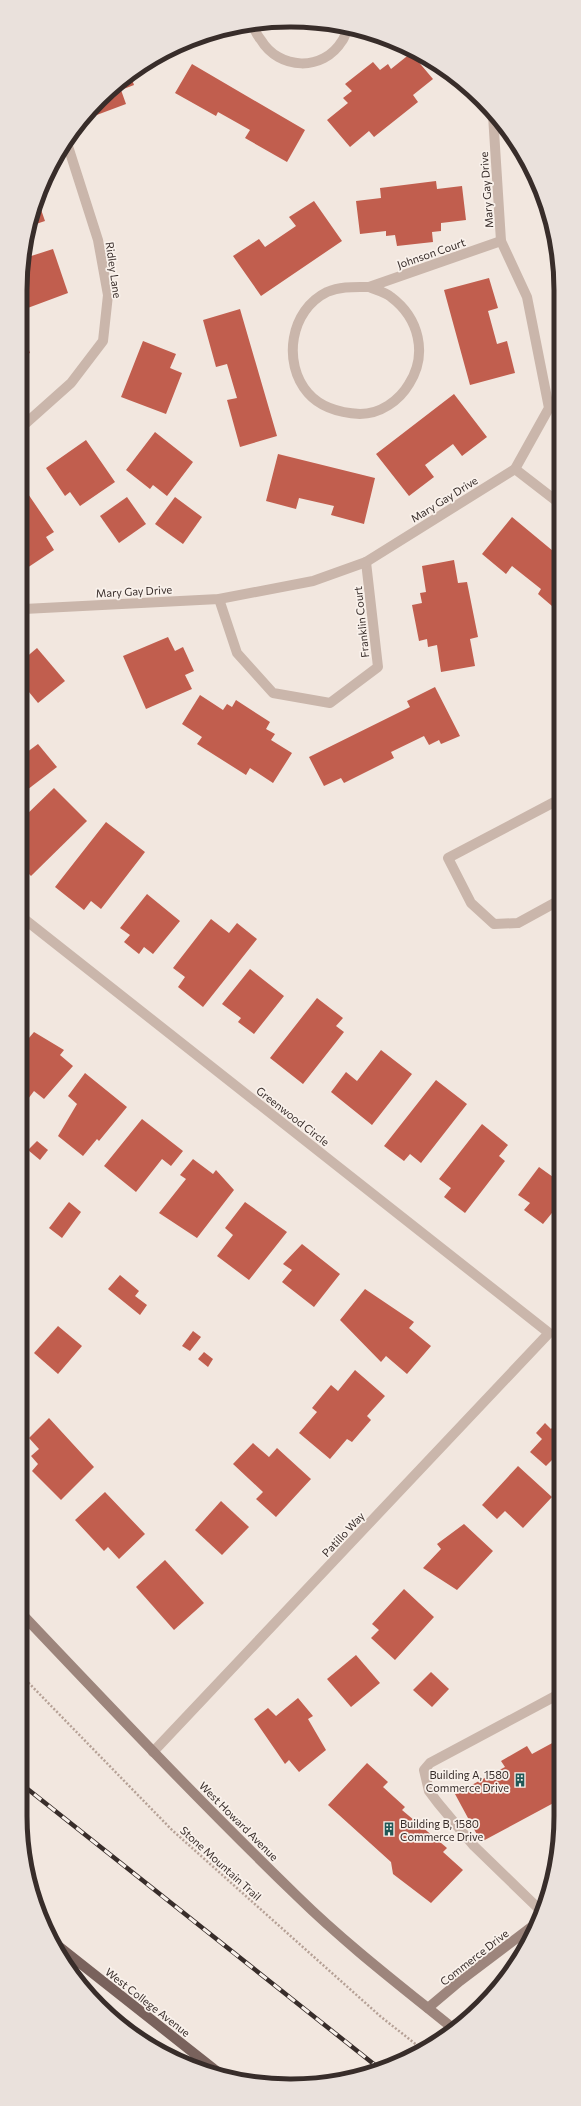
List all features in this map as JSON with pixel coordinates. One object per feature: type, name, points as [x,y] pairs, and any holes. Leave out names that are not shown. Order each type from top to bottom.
[{"type":"main road","name":"West Howard Avenue","points":[[27,1619],[153,1752],[299,1898],[405,1990],[450,2026]]},
{"type":"main road","name":"Commerce Drive","points":[[428,2008],[460,1981],[528,1929]]},
{"type":"main road","name":"West College Avenue","points":[[64,1951],[211,2066]]},
{"type":"street","points":[[255,29],[267,50],[281,60],[298,64],[315,62],[330,54],[342,41],[346,33]]},
{"type":"street","name":"Mary Gay Drive","points":[[27,609],[219,599],[313,581],[366,562],[515,469],[549,408],[527,297],[501,241],[496,125]]},
{"type":"street","name":"Ridley Lane","points":[[27,421],[71,383],[103,341],[108,295],[98,240],[69,148]]},
{"type":"street","name":"Johnson Court","points":[[369,287],[390,296],[406,310],[417,330],[420,352],[415,374],[404,394],[386,407],[373,412],[366,414],[344,413],[324,406],[308,393],[296,374],[292,352],[297,324],[309,306],[327,292],[348,286],[369,287],[501,241]]},
{"type":"street","points":[[515,469],[554,499]]},
{"type":"street","name":"Franklin Court","points":[[219,599],[237,653],[272,693],[330,703],[378,667],[366,562]]},
{"type":"street","points":[[554,802],[448,858],[471,904],[494,924],[518,923],[554,903]]},
{"type":"street","name":"Greenwood Circle","points":[[27,921],[549,1333]]},
{"type":"street","name":"Patillo Way","points":[[153,1752],[549,1333]]},
{"type":"street","points":[[537,1907],[474,1846],[438,1803],[429,1791],[424,1770],[430,1763],[554,1697]]},
{"type":"path","name":"Stone Mountain Trail","points":[[27,1681],[172,1830],[380,2016],[418,2046]]},
{"type":"building","points":[[409,55],[416,59],[433,79],[413,95],[418,102],[374,137],[369,131],[350,147],[327,120],[348,103],[343,98],[352,91],[345,84],[373,62],[380,70],[388,64],[391,69]]},
{"type":"building","points":[[192,64],[305,130],[287,162],[245,138],[250,130],[218,112],[216,116],[175,93]]},
{"type":"building","points":[[132,80],[134,85],[121,90],[126,104],[94,116],[104,104]]},
{"type":"building","points":[[436,181],[437,189],[462,186],[466,220],[441,223],[441,231],[432,232],[433,242],[397,246],[395,235],[386,236],[386,231],[360,234],[356,201],[381,198],[380,188]]},
{"type":"building","points":[[314,201],[342,241],[261,296],[233,256],[259,239],[265,247],[296,226],[289,217]]},
{"type":"building","points":[[40,208],[45,221],[35,224]]},
{"type":"building","points":[[53,249],[68,293],[27,308],[29,257]]},
{"type":"building","points":[[489,278],[498,308],[488,311],[497,344],[507,341],[515,373],[470,385],[444,290]]},
{"type":"building","points":[[240,309],[277,436],[240,447],[227,400],[237,398],[227,364],[216,367],[203,320]]},
{"type":"building","points":[[143,341],[176,354],[170,368],[182,373],[166,414],[121,397]]},
{"type":"building","points":[[27,344],[30,353],[27,354]]},
{"type":"building","points":[[454,394],[487,437],[462,456],[453,444],[425,465],[434,477],[409,496],[376,454]]},
{"type":"building","points":[[155,432],[193,462],[167,496],[153,485],[150,489],[126,470]]},
{"type":"building","points":[[86,440],[115,482],[80,506],[70,492],[65,496],[46,468]]},
{"type":"building","points":[[278,454],[375,478],[364,524],[331,515],[334,506],[299,498],[296,509],[266,501]]},
{"type":"building","points":[[27,492],[54,532],[46,537],[54,550],[27,568]]},
{"type":"building","points":[[127,497],[146,524],[119,543],[100,516]]},
{"type":"building","points":[[175,497],[202,517],[183,544],[155,524]]},
{"type":"building","points":[[512,517],[554,552],[554,608],[538,594],[541,589],[512,566],[506,574],[482,554]]},
{"type":"building","points":[[454,560],[458,583],[467,582],[478,637],[470,639],[475,666],[441,672],[437,645],[428,647],[427,639],[419,641],[412,605],[422,603],[420,593],[426,592],[422,566]]},
{"type":"building","points":[[168,637],[175,651],[183,647],[194,671],[185,675],[192,689],[146,709],[123,656]]},
{"type":"building","points":[[37,648],[65,681],[38,703],[27,690],[27,656]]},
{"type":"building","points":[[435,687],[460,736],[441,744],[439,740],[429,745],[424,736],[391,752],[394,758],[344,783],[341,778],[324,786],[309,757],[410,707],[407,701]]},
{"type":"building","points":[[200,695],[223,710],[227,704],[232,707],[236,700],[270,722],[266,729],[275,734],[271,740],[292,753],[273,783],[250,768],[246,775],[197,744],[202,737],[182,724]]},
{"type":"building","points":[[38,744],[57,767],[27,790],[27,752]]},
{"type":"building","points":[[54,788],[87,821],[31,876],[27,872],[27,814]]},
{"type":"building","points":[[106,822],[145,852],[101,909],[91,901],[84,910],[55,887]]},
{"type":"building","points":[[147,894],[180,921],[153,954],[144,947],[139,954],[124,942],[130,935],[120,928]]},
{"type":"building","points":[[211,919],[229,933],[237,923],[257,939],[203,1007],[178,987],[185,977],[173,968]]},
{"type":"building","points":[[250,969],[284,996],[254,1034],[238,1022],[241,1018],[222,1004]]},
{"type":"building","points":[[317,998],[343,1018],[336,1026],[344,1032],[303,1084],[270,1058]]},
{"type":"building","points":[[34,1032],[64,1050],[60,1055],[73,1066],[44,1099],[34,1091],[28,1099],[27,1098],[27,1040]]},
{"type":"building","points":[[381,1050],[412,1074],[372,1125],[331,1092],[346,1072],[357,1081]]},
{"type":"building","points":[[85,1073],[127,1107],[99,1141],[97,1139],[83,1156],[58,1136],[77,1104],[68,1096]]},
{"type":"building","points":[[436,1080],[467,1104],[421,1163],[410,1154],[404,1161],[384,1146]]},
{"type":"building","points":[[142,1119],[183,1151],[171,1166],[162,1159],[136,1192],[104,1166]]},
{"type":"building","points":[[482,1124],[508,1145],[499,1156],[505,1161],[465,1213],[444,1197],[451,1188],[439,1179]]},
{"type":"building","points":[[37,1141],[48,1150],[40,1160],[28,1150]]},
{"type":"building","points":[[193,1159],[213,1174],[216,1170],[234,1190],[197,1238],[159,1213],[186,1179],[180,1175]]},
{"type":"building","points":[[539,1167],[554,1178],[554,1210],[543,1224],[524,1210],[530,1203],[518,1195]]},
{"type":"building","points":[[69,1202],[81,1212],[62,1238],[49,1228]]},
{"type":"building","points":[[245,1202],[287,1232],[249,1280],[217,1256],[233,1235],[225,1228]]},
{"type":"building","points":[[302,1244],[340,1274],[314,1307],[282,1282],[292,1270],[283,1264]]},
{"type":"building","points":[[120,1275],[139,1291],[135,1296],[147,1305],[140,1315],[108,1289]]},
{"type":"building","points":[[365,1289],[414,1322],[409,1328],[431,1346],[407,1374],[386,1356],[381,1362],[340,1320]]},
{"type":"building","points":[[58,1326],[82,1346],[58,1374],[34,1353]]},
{"type":"building","points":[[193,1331],[201,1337],[190,1351],[182,1346]]},
{"type":"building","points":[[204,1352],[213,1359],[208,1367],[198,1359]]},
{"type":"building","points":[[355,1370],[385,1396],[367,1416],[371,1420],[352,1442],[347,1439],[330,1459],[299,1433],[317,1412],[312,1408],[331,1385],[338,1391]]},
{"type":"building","points":[[49,1418],[94,1467],[61,1500],[32,1471],[38,1464],[31,1456],[39,1449],[29,1438]]},
{"type":"building","points":[[545,1423],[551,1429],[554,1426],[554,1458],[546,1466],[530,1452],[542,1439],[536,1433]]},
{"type":"building","points":[[253,1443],[269,1457],[277,1448],[311,1479],[276,1517],[256,1499],[263,1492],[233,1464]]},
{"type":"building","points":[[518,1466],[552,1497],[523,1528],[505,1511],[497,1519],[482,1505]]},
{"type":"building","points":[[105,1492],[145,1534],[119,1559],[108,1547],[104,1551],[75,1520]]},
{"type":"building","points":[[221,1501],[249,1527],[222,1555],[195,1530]]},
{"type":"building","points":[[464,1524],[493,1551],[457,1590],[423,1568],[441,1549],[437,1544]]},
{"type":"building","points":[[165,1560],[204,1603],[174,1630],[136,1587]]},
{"type":"building","points":[[404,1589],[434,1617],[395,1660],[371,1638],[379,1630],[372,1624]]},
{"type":"building","points":[[356,1655],[380,1683],[351,1707],[327,1679]]},
{"type":"building","points":[[431,1672],[449,1689],[432,1707],[413,1690]]},
{"type":"building","points":[[298,1698],[313,1716],[308,1719],[326,1750],[299,1772],[289,1760],[285,1764],[254,1719],[268,1708],[276,1716]]},
{"type":"building","name":"Building A, 1580 Commerce Drive","points":[[554,1742],[554,1803],[481,1842],[455,1794],[505,1767],[501,1761],[527,1746],[532,1754]]},
{"type":"building","name":"Building B, 1580 Commerce Drive","points":[[367,1763],[388,1782],[383,1787],[405,1807],[402,1810],[447,1848],[443,1852],[463,1870],[431,1903],[393,1874],[391,1862],[328,1805]]},
{"type":"railway","points":[[27,1789],[375,2065]]},
{"type":"place","name":"Building A, 1580 Commerce Drive","points":[[520,1780]]},
{"type":"place","name":"Building B, 1580 Commerce Drive","points":[[389,1829]]}]
